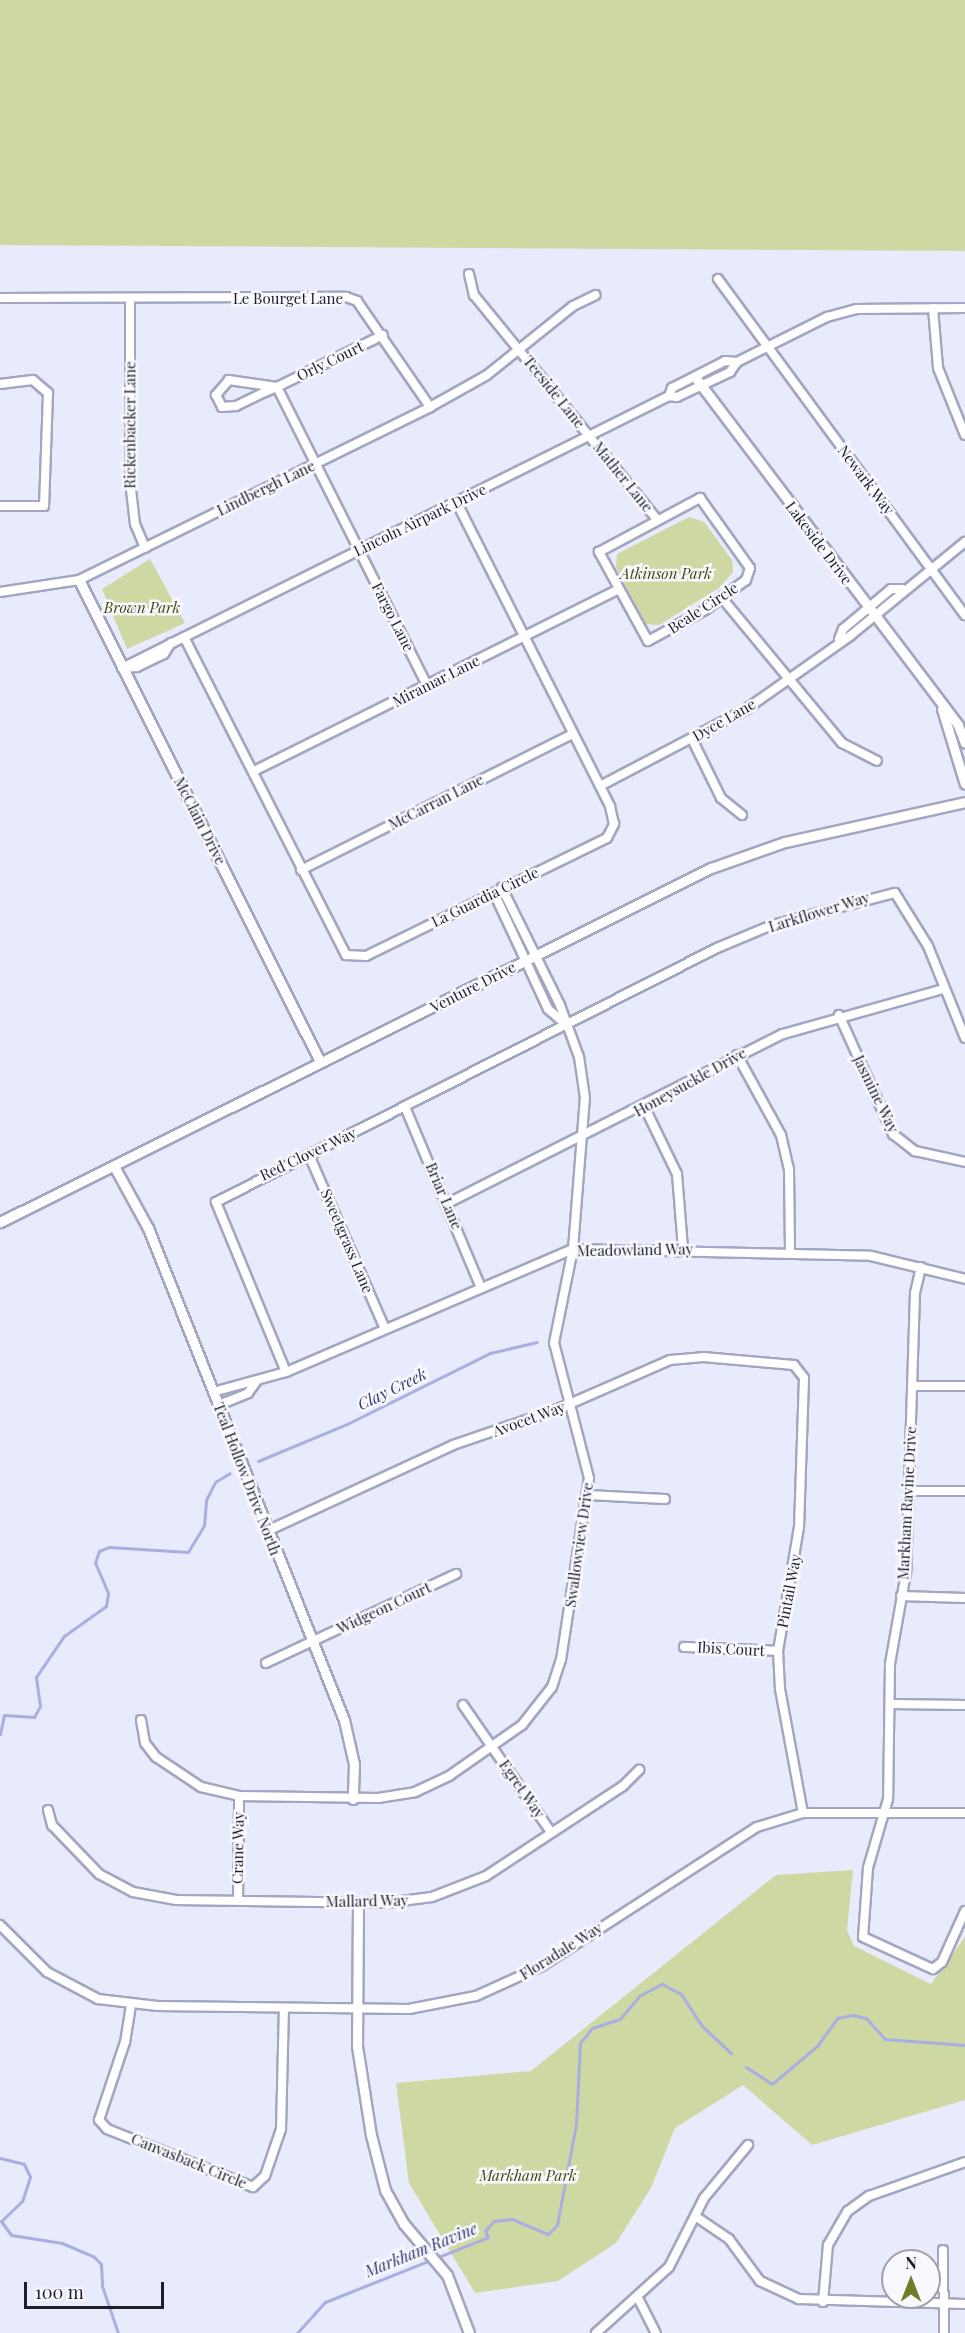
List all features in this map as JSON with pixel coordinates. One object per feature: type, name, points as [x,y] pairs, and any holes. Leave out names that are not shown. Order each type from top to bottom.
[{"type":"street","name":"Teeside Lane","points":[[469,274],[474,295],[589,435]]},
{"type":"street","name":"Newark Way","points":[[718,279],[965,615]]},
{"type":"street","name":"Lindbergh Lane","points":[[0,592],[79,580],[316,464],[430,407],[487,375],[573,306],[596,295]]},
{"type":"street","name":"Le Bourget Lane","points":[[0,298],[89,301],[346,297],[357,301],[383,335],[430,407]]},
{"type":"street","name":"Rickenbacker Lane","points":[[130,300],[130,481],[135,524],[145,548]]},
{"type":"street","points":[[933,308],[938,368],[965,435]]},
{"type":"street","name":"Lincoln Airpark Drive","points":[[122,668],[669,396],[702,386],[730,372],[737,362],[766,347],[857,309],[965,308]]},
{"type":"street","name":"Orly Court","points":[[277,387],[229,381],[216,395],[228,408],[277,387],[383,335]]},
{"type":"street","name":"Lincoln Airpark Drive","points":[[669,396],[672,388],[725,361],[737,362]]},
{"type":"street","name":"Lakeside Drive","points":[[695,377],[874,616],[965,743]]},
{"type":"street","points":[[0,384],[33,380],[48,393],[48,495],[44,506],[34,510],[0,506]]},
{"type":"street","name":"Fargo Lane","points":[[277,387],[427,686]]},
{"type":"street","name":"Mather Lane","points":[[589,435],[657,519]]},
{"type":"street","name":"Beale Circle","points":[[700,498],[709,505],[750,568],[746,580],[722,598],[648,641],[617,590],[599,552],[657,519],[689,500],[700,498]]},
{"type":"street","name":"La Guardia Circle","points":[[184,637],[254,771],[339,948],[356,957],[608,838],[614,817],[457,502]]},
{"type":"street","points":[[902,589],[965,542]]},
{"type":"street","name":"McClain Drive","points":[[79,580],[320,1062]]},
{"type":"street","name":"Dyce Lane","points":[[839,639],[867,608],[891,589],[902,589]]},
{"type":"street","name":"Dyce Lane","points":[[600,786],[692,739],[789,679],[839,639],[874,616],[902,589]]},
{"type":"street","name":"Miramar Lane","points":[[254,771],[617,590]]},
{"type":"street","points":[[722,598],[842,743],[877,761]]},
{"type":"street","name":"Lakeside Drive","points":[[942,709],[965,784]]},
{"type":"street","name":"McCarran Lane","points":[[301,870],[572,734]]},
{"type":"street","points":[[692,739],[721,798],[742,815]]},
{"type":"street","name":"Venture Drive","points":[[0,1222],[525,960],[755,851],[965,802]]},
{"type":"street","name":"Swallowview Drive","points":[[141,1720],[145,1743],[171,1770],[201,1786],[239,1796],[353,1799],[415,1792],[492,1747],[522,1725],[552,1687],[561,1660],[588,1495],[588,1460],[570,1405],[554,1343],[573,1249],[584,1136],[583,1075],[566,1025],[536,955],[502,888]]},
{"type":"street","name":"Swallowview Drive","points":[[494,892],[548,1009],[566,1025]]},
{"type":"street","name":"Larkflower Way","points":[[566,1025],[771,925],[879,894],[895,893],[905,901],[965,1038]]},
{"type":"street","name":"Honeysuckle Drive","points":[[448,1203],[645,1108],[737,1055],[839,1015],[943,989]]},
{"type":"street","name":"Jasmine Way","points":[[839,1015],[893,1134],[915,1151],[965,1162]]},
{"type":"street","name":"Red Clover Way","points":[[286,1372],[216,1202],[566,1025]]},
{"type":"street","points":[[737,1055],[781,1135],[792,1199],[790,1251]]},
{"type":"street","name":"Briar Lane","points":[[405,1107],[448,1203],[480,1285]]},
{"type":"street","points":[[645,1108],[677,1174],[683,1249]]},
{"type":"street","name":"Sweetgrass Lane","points":[[309,1155],[384,1327]]},
{"type":"street","name":"Teal Hollow Drive North","points":[[114,1166],[148,1228],[351,1744],[353,1799]]},
{"type":"street","name":"Meadowland Way","points":[[213,1392],[286,1372],[480,1285],[573,1249],[790,1251],[871,1256],[965,1279]]},
{"type":"street","name":"Markham Ravine Drive","points":[[921,1267],[915,1293],[910,1491],[901,1596],[891,1649],[886,1811],[868,1868],[863,1937],[933,1969],[942,1962],[965,1911]]},
{"type":"street","name":"Avocet Way","points":[[267,1531],[453,1445],[570,1405],[653,1366],[685,1357],[800,1369]]},
{"type":"street","name":"Pintail Way","points":[[800,1369],[804,1378],[799,1527],[778,1652],[780,1689],[803,1813]]},
{"type":"street","name":"Meadowland Way","points":[[219,1405],[248,1393],[256,1382]]},
{"type":"street","points":[[912,1386],[965,1386]]},
{"type":"street","points":[[910,1491],[965,1491]]},
{"type":"street","points":[[588,1495],[665,1499]]},
{"type":"street","name":"Widgeon Court","points":[[266,1663],[456,1574]]},
{"type":"street","points":[[901,1596],[965,1598]]},
{"type":"street","name":"Ibis Court","points":[[684,1647],[778,1652]]},
{"type":"street","points":[[890,1704],[965,1705]]},
{"type":"street","name":"Egret Way","points":[[463,1705],[551,1832]]},
{"type":"street","name":"Mallard Way","points":[[48,1810],[52,1825],[116,1884],[155,1898],[358,1904],[452,1892],[551,1832],[639,1770]]},
{"type":"street","name":"Crane Way","points":[[238,1900],[239,1796]]},
{"type":"street","name":"Floradale Way","points":[[0,1925],[64,1985],[131,2005],[357,2010],[431,2006],[497,1988],[542,1966],[737,1837],[803,1813],[886,1811],[965,1813]]},
{"type":"street","points":[[358,1904],[359,2078],[385,2190],[456,2294],[469,2333]]},
{"type":"street","name":"Canvasback Circle","points":[[131,2005],[125,2042],[99,2120],[107,2128],[254,2187],[265,2176],[281,2128],[284,2008]]},
{"type":"street","points":[[596,2333],[638,2298],[669,2267],[695,2216],[748,2145]]},
{"type":"street","points":[[823,2302],[828,2245],[848,2211],[869,2196],[965,2162]]},
{"type":"street","points":[[695,2216],[729,2239],[760,2281],[783,2294],[823,2302],[965,2304]]},
{"type":"street","points":[[943,2250],[944,2333]]},
{"type":"street","points":[[638,2298],[656,2333]]},
{"type":"green space","points":[[0,0],[965,0],[965,251],[0,245]]},
{"type":"green space","name":"Atkinson Park","points":[[689,517],[704,522],[732,560],[733,572],[719,588],[659,625],[645,624],[616,567],[617,554]]},
{"type":"green space","name":"Brown Park","points":[[150,559],[185,623],[127,649],[102,589]]},
{"type":"green space","name":"Markham Park","points":[[853,1870],[847,1930],[854,1946],[931,1984],[965,1937],[965,2100],[812,2145],[743,2085],[675,2128],[651,2188],[616,2243],[558,2281],[475,2293],[409,2183],[396,2083],[531,2071],[776,1875]]},
{"type":"waterway","name":"Clay Creek","points":[[258,1461],[347,1424],[490,1353],[537,1342]]},
{"type":"waterway","name":"Clay Creek","points":[[0,1734],[4,1715],[34,1717],[40,1706],[36,1677],[64,1636],[106,1606],[108,1593],[95,1563],[99,1551],[109,1547],[188,1552],[204,1525],[206,1500],[215,1482],[230,1473]]},
{"type":"waterway","name":"Markham Ravine","points":[[297,2333],[325,2302],[488,2237],[485,2231],[494,2221],[512,2219],[548,2234],[557,2225],[576,2124],[580,2043],[592,2028],[620,2019],[639,1996],[662,1984],[681,1994],[702,2026],[731,2053]]},
{"type":"waterway","name":"Markham Ravine","points":[[746,2067],[772,2084],[817,2046],[837,2018],[852,2015],[866,2018],[885,2039],[965,2045]]},
{"type":"waterway","name":"Markham Ravine","points":[[0,2158],[24,2164],[30,2177],[22,2201],[1,2221],[11,2235],[62,2243],[93,2256],[101,2264],[102,2286],[118,2333]]}]
